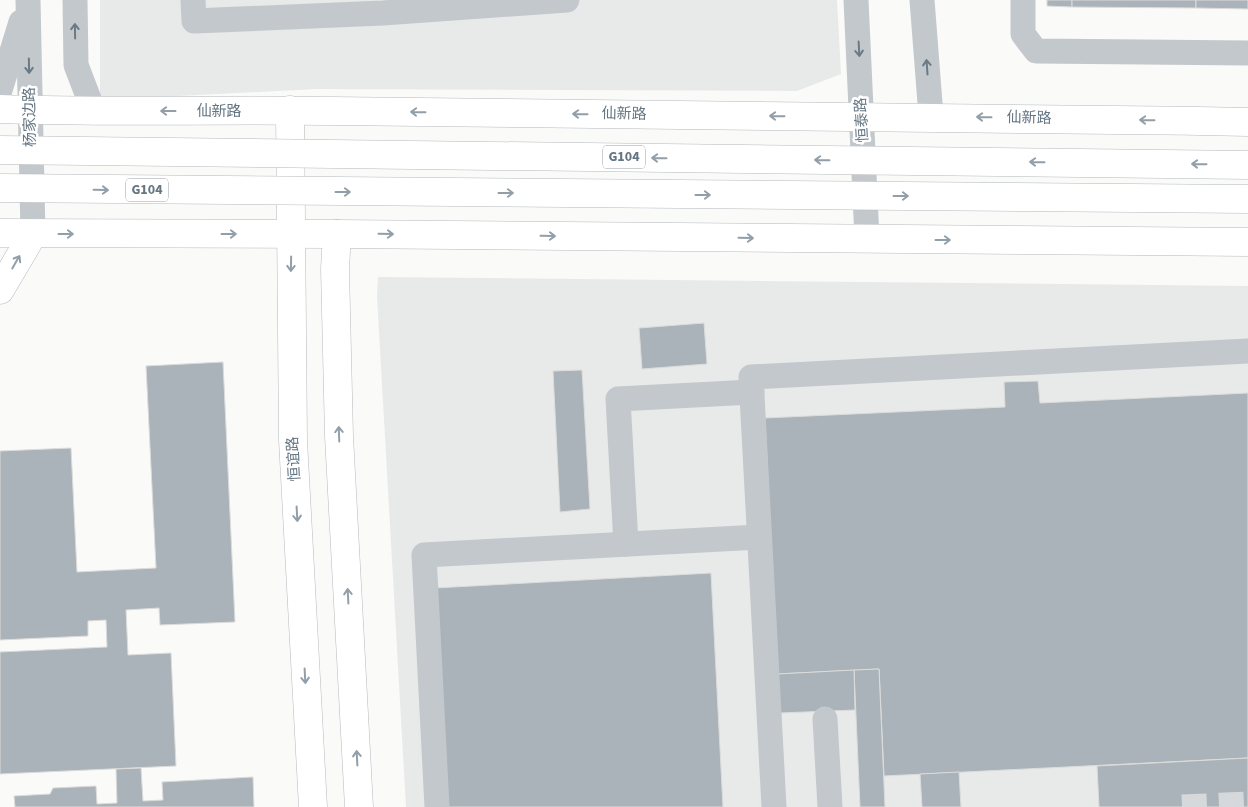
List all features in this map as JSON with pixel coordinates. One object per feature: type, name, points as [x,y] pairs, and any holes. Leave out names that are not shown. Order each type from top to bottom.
[{"type":"main road","name":"仙新路","points":[[0,109],[94,112],[290,110],[862,117],[931,116],[1248,122]]},
{"type":"main road","name":"恒谊路","points":[[290,110],[293,440],[313,807]]},
{"type":"main road","name":"G104","points":[[0,150],[1248,164]]},
{"type":"main road","name":"G104","points":[[0,188],[1248,199]]},
{"type":"main road","points":[[0,233],[1248,242]]},
{"type":"main road","points":[[0,290],[33,234]]},
{"type":"main road","points":[[337,234],[335,269],[339,436],[359,807]]},
{"type":"street","name":"杨家边路","points":[[0,90],[27,0]]},
{"type":"street","name":"杨家边路","points":[[27,0],[33,234]]},
{"type":"street","points":[[75,0],[76,65],[94,112]]},
{"type":"street","points":[[193,0],[194,21],[383,14],[567,0]]},
{"type":"street","name":"恒泰路","points":[[856,0],[867,239]]},
{"type":"street","points":[[922,0],[931,116]]},
{"type":"street","points":[[1023,0],[1022,34],[1036,51],[1248,53]]},
{"type":"street","points":[[774,807],[751,377],[1248,351]]},
{"type":"street","points":[[626,544],[618,399],[752,392]]},
{"type":"street","points":[[437,807],[424,554],[759,537]]},
{"type":"street","points":[[825,719],[830,807]]},
{"type":"shaded area","points":[[100,0],[837,0],[841,74],[797,91],[316,89],[100,100]]},
{"type":"shaded area","points":[[378,277],[1248,286],[1248,807],[406,807],[377,296]]},
{"type":"building","points":[[1047,0],[1072,0],[1072,7],[1047,6]]},
{"type":"building","points":[[1072,0],[1196,0],[1196,8],[1072,7]]},
{"type":"building","points":[[1196,0],[1248,0],[1248,9],[1196,8]]},
{"type":"building","points":[[704,323],[707,364],[642,369],[639,328]]},
{"type":"building","points":[[223,362],[235,622],[160,625],[159,608],[126,610],[128,655],[171,653],[176,766],[0,774],[0,652],[107,647],[106,620],[88,621],[88,636],[0,640],[0,451],[71,448],[77,572],[156,568],[146,366]]},
{"type":"building","points":[[582,370],[590,509],[560,512],[553,371]]},
{"type":"building","points":[[1038,381],[1040,403],[1248,393],[1248,758],[884,776],[879,669],[777,674],[765,418],[1005,407],[1004,382]]},
{"type":"building","points":[[711,573],[723,807],[447,807],[435,588]]},
{"type":"building","points":[[879,669],[885,807],[860,807],[854,670]]},
{"type":"building","points":[[854,670],[855,710],[780,713],[777,674]]},
{"type":"building","points":[[1248,758],[1248,807],[1099,807],[1097,766]]},
{"type":"building","points":[[141,768],[143,801],[163,800],[162,782],[253,777],[254,807],[15,807],[14,796],[50,794],[53,788],[96,786],[97,804],[117,803],[116,769]]},
{"type":"building","points":[[959,772],[961,807],[922,807],[920,774]]},
{"type":"tunnel","points":[[1182,807],[1248,804]]}]
